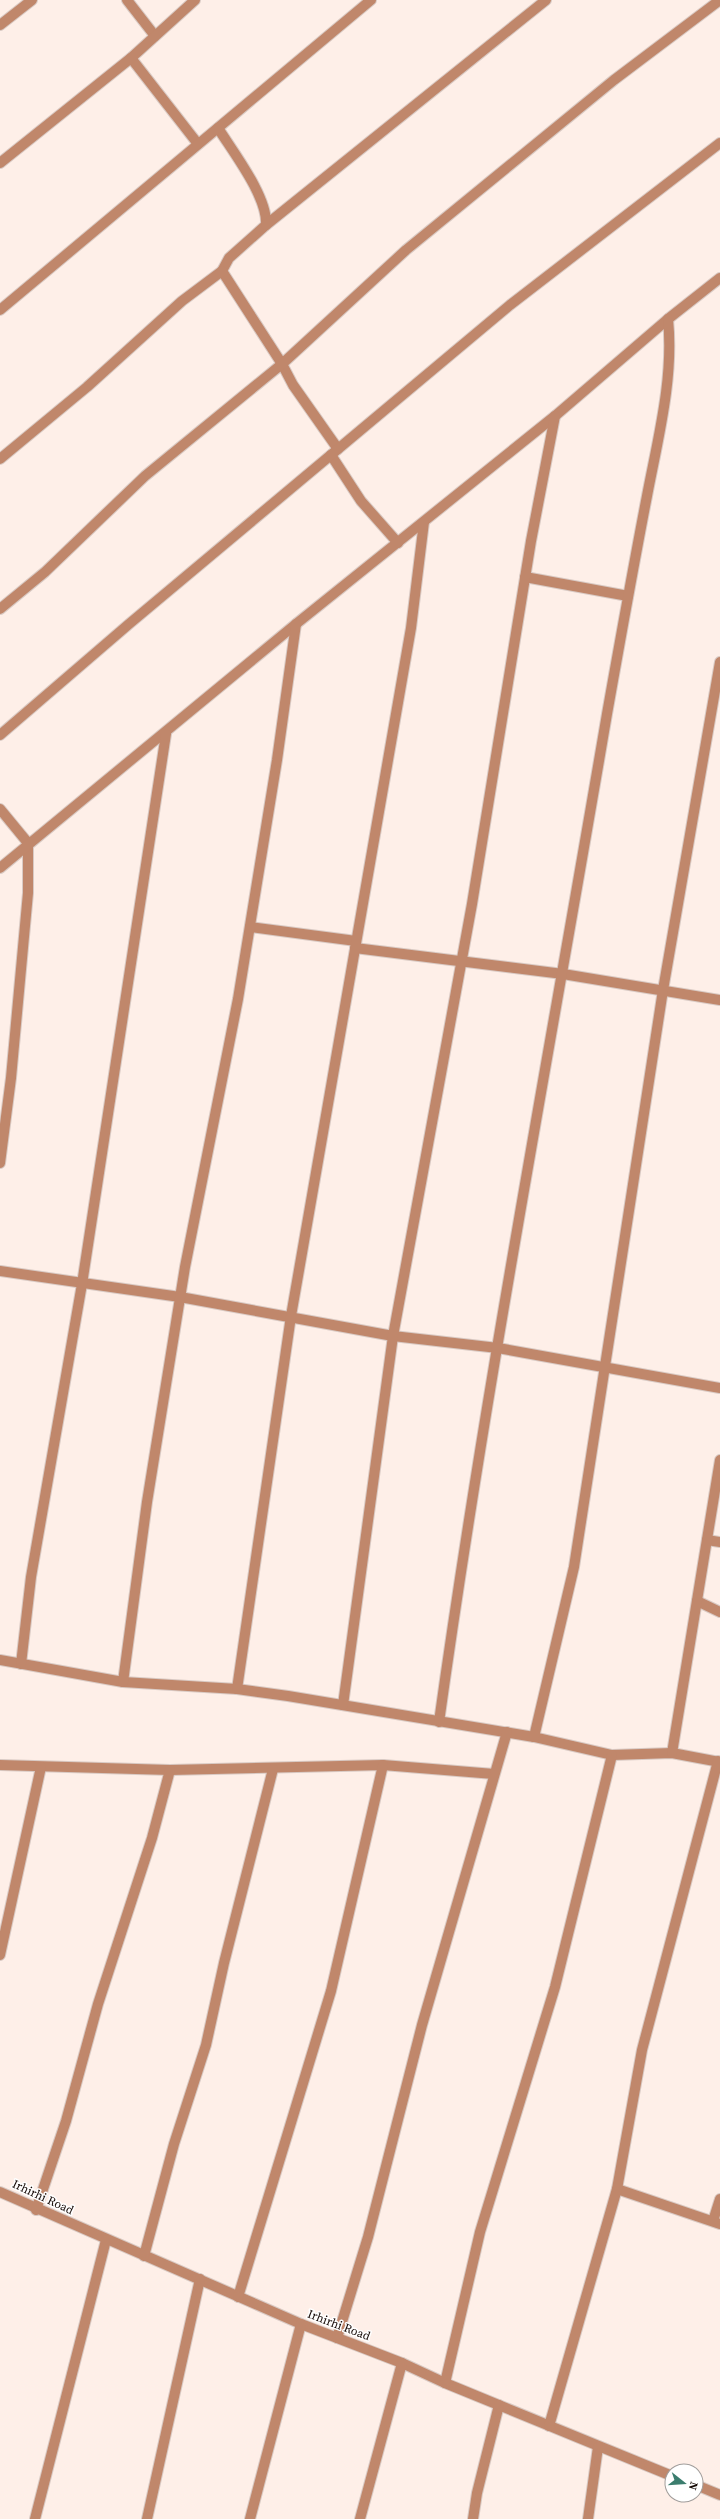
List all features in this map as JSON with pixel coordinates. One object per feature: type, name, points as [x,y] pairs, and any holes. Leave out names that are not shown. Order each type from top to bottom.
[{"type":"street","points":[[0,25],[32,0]]},
{"type":"street","points":[[127,0],[155,36]]},
{"type":"street","points":[[0,163],[131,58],[195,0]]},
{"type":"street","points":[[0,310],[371,0]]},
{"type":"street","points":[[0,459],[87,387],[182,301],[222,271],[229,258],[266,225],[546,0]]},
{"type":"street","points":[[0,609],[45,572],[145,476],[282,364],[406,250],[614,80],[720,0]]},
{"type":"street","points":[[131,58],[198,144]]},
{"type":"street","points":[[218,128],[257,193],[267,216],[266,225]]},
{"type":"street","points":[[0,735],[510,305],[720,143]]},
{"type":"street","points":[[222,271],[282,364],[293,385],[335,452],[361,501],[398,543]]},
{"type":"street","points":[[0,868],[28,843],[166,734],[296,624],[555,416],[668,319],[720,278]]},
{"type":"street","points":[[439,1722],[457,1589],[498,1348],[628,596],[662,417],[670,345],[668,319]]},
{"type":"street","points":[[343,1705],[393,1336],[462,961],[525,577],[555,416]]},
{"type":"street","points":[[237,1689],[291,1316],[411,628],[424,522]]},
{"type":"street","points":[[525,577],[628,596]]},
{"type":"street","points":[[123,1682],[147,1502],[180,1297],[250,927],[296,624]]},
{"type":"street","points":[[534,1737],[574,1566],[606,1368],[663,990],[720,662]]},
{"type":"street","points":[[21,1664],[31,1577],[82,1284],[166,734]]},
{"type":"street","points":[[0,809],[28,843],[28,893],[11,1078],[0,1163]]},
{"type":"street","points":[[250,927],[462,961],[563,974],[720,1000]]},
{"type":"street","points":[[0,1271],[180,1297],[291,1316],[393,1336],[498,1348],[720,1388]]},
{"type":"street","points":[[672,1753],[720,1460]]},
{"type":"street","points":[[707,1540],[720,1542]]},
{"type":"street","points":[[697,1601],[720,1612]]},
{"type":"street","points":[[0,1660],[123,1682],[237,1689],[343,1705],[534,1737],[612,1756],[672,1753],[719,1761],[642,2050],[617,2189],[549,2426]]},
{"type":"street","points":[[337,2338],[368,2237],[424,2018],[507,1732]]},
{"type":"street","points":[[446,2383],[480,2232],[555,1987],[612,1756]]},
{"type":"street","points":[[0,1765],[170,1770],[219,1768],[273,1769],[383,1765],[494,1774]]},
{"type":"street","points":[[238,2297],[331,1991],[383,1765]]},
{"type":"street","points":[[0,1955],[41,1767]]},
{"type":"street","points":[[144,2256],[174,2144],[206,2045],[273,1769]]},
{"type":"street","points":[[36,2210],[66,2121],[98,2004],[152,1838],[170,1770]]},
{"type":"street","points":[[617,2189],[717,2222],[720,2199]]},
{"type":"street","name":"Irhirhi Road","points":[[1,2195],[200,2279],[301,2324],[402,2363],[598,2447],[664,2473]]},
{"type":"street","points":[[35,2519],[106,2240]]},
{"type":"street","points":[[147,2519],[200,2279]]},
{"type":"street","points":[[250,2519],[301,2324]]},
{"type":"street","points":[[360,2519],[402,2363]]},
{"type":"street","points":[[472,2519],[499,2405]]},
{"type":"street","points":[[588,2519],[598,2447]]},
{"type":"street","points":[[704,2488],[720,2495]]}]
